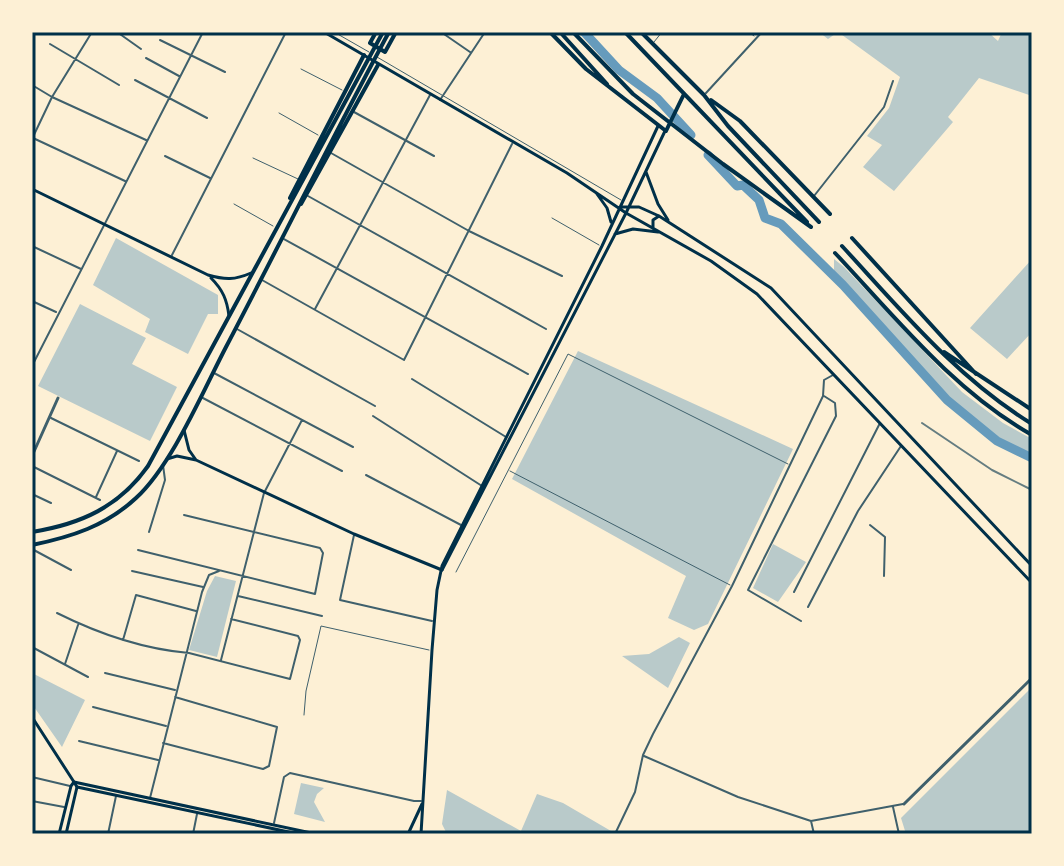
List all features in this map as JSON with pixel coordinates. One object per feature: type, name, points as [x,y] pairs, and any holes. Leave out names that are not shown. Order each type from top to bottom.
[{"type":"highway","points":[[376,32],[370,43],[385,52],[392,32]]},
{"type":"highway","points":[[302,182],[383,32]]},
{"type":"highway","points":[[32,532],[84,519],[121,498],[148,466],[275,227],[392,32]]},
{"type":"highway","points":[[550,32],[618,97],[666,131],[684,94]]},
{"type":"highway","points":[[560,32],[618,97]]},
{"type":"highway","points":[[573,32],[633,94],[811,227],[625,32]]},
{"type":"highway","points":[[643,33],[819,222]]},
{"type":"highway","points":[[296,212],[302,182],[320,136],[364,55]]},
{"type":"highway","points":[[32,547],[101,524],[137,498],[167,459],[296,212],[378,65]]},
{"type":"highway","points":[[704,95],[740,121],[830,214]]},
{"type":"highway","points":[[333,111],[345,111],[349,119]]},
{"type":"highway","points":[[852,238],[976,374]]},
{"type":"highway","points":[[842,246],[958,370],[990,397],[1032,424]]},
{"type":"highway","points":[[835,253],[969,392],[994,412],[1032,435]]},
{"type":"highway","points":[[937,347],[1032,410]]},
{"type":"highway","points":[[169,428],[180,435]]},
{"type":"highway","points":[[164,438],[175,444]]},
{"type":"main road","points":[[324,32],[711,261],[757,294],[1032,583]]},
{"type":"main road","points":[[421,834],[434,621],[442,566],[602,246],[658,126]]},
{"type":"main road","points":[[442,570],[666,131]]},
{"type":"main road","points":[[646,171],[658,204],[670,223]]},
{"type":"main road","points":[[32,189],[208,275],[224,280],[251,273]]},
{"type":"main road","points":[[595,191],[610,214],[611,227]]},
{"type":"main road","points":[[620,207],[630,205],[659,216],[771,288],[1032,566]]},
{"type":"main road","points":[[653,228],[653,220],[659,216]]},
{"type":"main road","points":[[615,234],[633,229],[660,233]]},
{"type":"main road","points":[[208,275],[227,300],[229,316]]},
{"type":"main road","points":[[184,427],[185,439],[196,460]]},
{"type":"main road","points":[[167,459],[177,456],[196,460],[354,534],[442,570]]},
{"type":"main road","points":[[937,483],[946,474]]},
{"type":"main road","points":[[32,717],[72,784],[77,787],[298,834]]},
{"type":"main road","points":[[72,784],[316,834]]},
{"type":"main road","points":[[59,834],[72,784]]},
{"type":"main road","points":[[66,834],[77,787]]},
{"type":"main road","points":[[409,834],[423,800]]},
{"type":"street","points":[[92,32],[52,97],[32,138],[126,181]]},
{"type":"street","points":[[117,32],[141,49]]},
{"type":"street","points":[[32,366],[203,32]]},
{"type":"street","points":[[172,256],[286,32]]},
{"type":"street","points":[[441,32],[471,53]]},
{"type":"street","points":[[440,101],[485,32]]},
{"type":"street","points":[[704,95],[762,32]]},
{"type":"street","points":[[160,40],[225,72]]},
{"type":"street","points":[[50,44],[119,85]]},
{"type":"street","points":[[146,58],[180,76]]},
{"type":"street","points":[[135,80],[207,118]]},
{"type":"street","points":[[813,197],[884,107],[893,81]]},
{"type":"street","points":[[32,85],[147,141]]},
{"type":"street","points":[[314,310],[430,95]]},
{"type":"street","points":[[353,112],[434,156]]},
{"type":"street","points":[[261,280],[404,360],[513,143]]},
{"type":"street","points":[[331,153],[469,231],[562,276]]},
{"type":"street","points":[[165,156],[211,179]]},
{"type":"street","points":[[307,195],[546,329]]},
{"type":"street","points":[[283,238],[528,374]]},
{"type":"street","points":[[32,246],[81,269]]},
{"type":"street","points":[[32,301],[59,313]]},
{"type":"street","points":[[236,328],[375,406]]},
{"type":"street","points":[[213,372],[353,447]]},
{"type":"street","points":[[615,834],[635,792],[643,755],[732,586],[823,396],[824,380],[834,374]]},
{"type":"street","points":[[412,379],[506,437]]},
{"type":"street","points":[[200,396],[342,471]]},
{"type":"street","points":[[801,621],[748,590],[836,416],[835,403],[823,396]]},
{"type":"street","points":[[32,456],[58,398]]},
{"type":"street","points":[[373,416],[482,486]]},
{"type":"street","points":[[50,417],[139,461]]},
{"type":"street","points":[[220,661],[264,493],[302,420]]},
{"type":"street","points":[[794,592],[881,422]]},
{"type":"street","points":[[808,607],[858,511],[902,445]]},
{"type":"street","points":[[32,466],[98,499],[117,450]]},
{"type":"street","points":[[149,532],[165,480],[163,464]]},
{"type":"street","points":[[366,475],[462,525]]},
{"type":"street","points":[[32,494],[51,503]]},
{"type":"street","points":[[138,550],[315,594],[323,550],[184,515]]},
{"type":"street","points":[[870,525],[885,537],[884,576]]},
{"type":"street","points":[[354,534],[340,600],[434,621]]},
{"type":"street","points":[[32,547],[71,570]]},
{"type":"street","points":[[150,798],[204,588],[209,575],[220,570]]},
{"type":"street","points":[[132,571],[204,588]]},
{"type":"street","points":[[123,640],[136,595],[197,612]]},
{"type":"street","points":[[237,596],[322,616]]},
{"type":"street","points":[[57,613],[123,640],[290,679],[300,638],[231,619]]},
{"type":"street","points":[[65,664],[78,624]]},
{"type":"street","points":[[32,647],[88,677]]},
{"type":"street","points":[[105,673],[176,690]]},
{"type":"street","points":[[643,755],[738,797],[811,821],[904,804],[1032,678]]},
{"type":"street","points":[[163,743],[267,769],[277,727],[175,697]]},
{"type":"street","points":[[93,707],[167,726]]},
{"type":"street","points":[[79,741],[159,761]]},
{"type":"street","points":[[274,825],[284,777],[290,773],[414,801],[423,800]]},
{"type":"street","points":[[32,777],[72,784]]},
{"type":"street","points":[[108,834],[116,795]]},
{"type":"street","points":[[32,801],[65,808]]},
{"type":"street","points":[[892,806],[899,834]]},
{"type":"street","points":[[193,834],[197,813]]},
{"type":"street","points":[[811,821],[814,834]]},
{"type":"lane","points":[[334,32],[630,205]]},
{"type":"lane","points":[[653,44],[662,32]]},
{"type":"lane","points":[[749,32],[756,38]]},
{"type":"lane","points":[[301,69],[344,91]]},
{"type":"lane","points":[[279,113],[320,136]]},
{"type":"lane","points":[[253,158],[302,182]]},
{"type":"lane","points":[[234,204],[275,227]]},
{"type":"lane","points":[[552,218],[602,246]]},
{"type":"lane","points":[[456,572],[568,354],[790,465]]},
{"type":"lane","points":[[509,471],[732,586]]},
{"type":"lane","points":[[304,715],[306,691],[321,626],[432,650]]},
{"type":"shaded area","points":[[819,32],[838,32],[828,39]]},
{"type":"shaded area","points":[[838,32],[988,32],[998,41],[1002,32],[1032,32],[1032,96],[979,78],[948,117],[953,122],[894,191],[863,167],[882,145],[867,136],[889,108],[900,77]]},
{"type":"shaded area","points":[[116,238],[218,295],[218,314],[208,314],[188,354],[145,332],[150,319],[93,285]]},
{"type":"shaded area","points":[[834,259],[962,392],[1003,423],[1032,439],[1032,454],[995,436],[950,399],[834,272]]},
{"type":"shaded area","points":[[1032,259],[1032,332],[1007,359],[970,328]]},
{"type":"shaded area","points":[[80,304],[146,338],[132,364],[177,387],[150,441],[38,386]]},
{"type":"shaded area","points":[[578,351],[793,449],[708,624],[694,630],[668,618],[686,576],[512,479]]},
{"type":"shaded area","points":[[773,544],[806,562],[778,602],[753,588]]},
{"type":"shaded area","points":[[215,576],[236,581],[217,657],[189,650],[207,591]]},
{"type":"shaded area","points":[[679,637],[690,643],[668,688],[622,656],[649,654]]},
{"type":"shaded area","points":[[32,673],[85,700],[62,747],[32,704]]},
{"type":"shaded area","points":[[1032,687],[1032,834],[906,834],[901,818]]},
{"type":"shaded area","points":[[301,783],[324,788],[314,802],[325,822],[294,814]]},
{"type":"shaded area","points":[[447,790],[521,831],[537,794],[563,803],[611,831],[610,834],[447,834],[442,824]]},
{"type":"waterway","points":[[584,32],[619,70],[657,98],[691,135]]},
{"type":"waterway","points":[[708,155],[737,186],[743,185],[759,200],[765,218],[781,224],[843,285],[947,400],[997,441],[1032,458]]},
{"type":"railway","points":[[922,423],[992,470],[1032,490]]}]
